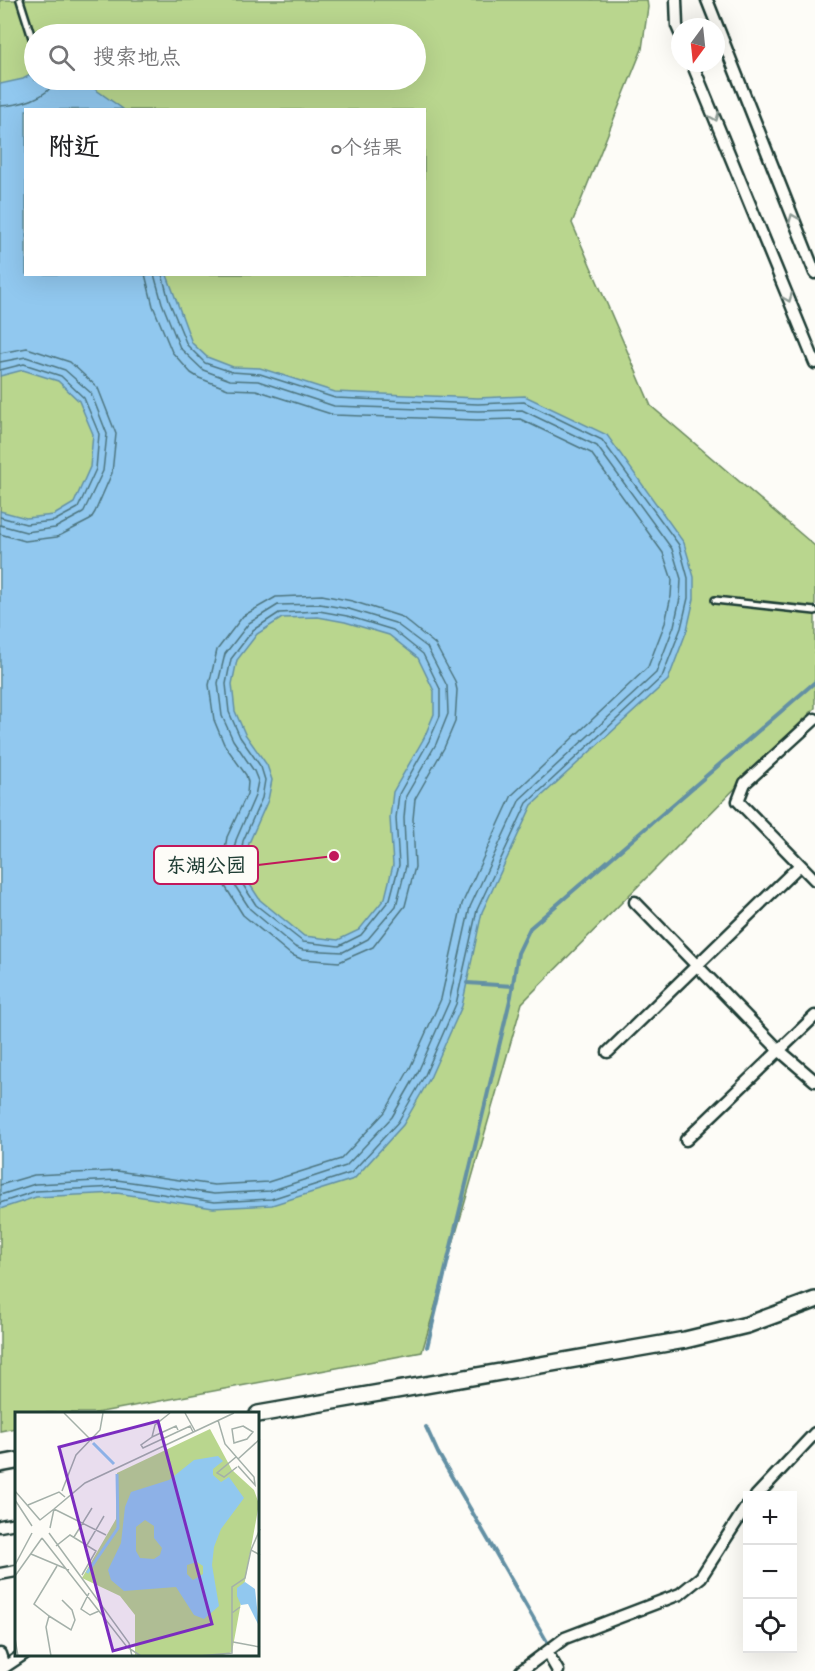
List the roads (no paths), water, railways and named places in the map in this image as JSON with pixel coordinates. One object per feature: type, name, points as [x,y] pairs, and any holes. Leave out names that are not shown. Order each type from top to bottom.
[{"type":"main road","points":[[260,1414],[685,1340],[747,1325],[815,1300]]},
{"type":"main road","points":[[0,1464],[15,1461]]},
{"type":"street","points":[[676,0],[677,18]]},
{"type":"street","points":[[707,0],[815,273]]},
{"type":"street","points":[[696,72],[815,363]]},
{"type":"street","points":[[815,719],[746,783],[738,801],[815,880]]},
{"type":"street","points":[[608,1052],[800,865]]},
{"type":"street","points":[[635,902],[780,1051],[815,1082]]},
{"type":"street","points":[[686,1140],[815,1016]]},
{"type":"street","points":[[761,1491],[815,1433]]},
{"type":"street","points":[[521,1671],[565,1638],[680,1594],[701,1577],[743,1510]]},
{"type":"street","points":[[0,1526],[15,1523]]},
{"type":"street","points":[[0,1574],[15,1571]]},
{"type":"street","points":[[547,1652],[558,1671]]},
{"type":"street","points":[[0,1654],[2,1669],[21,1656]]},
{"type":"lane","points":[[20,0],[28,24]]},
{"type":"lane","points":[[715,600],[815,611]]},
{"type":"water","points":[[24,78],[24,90],[96,90],[122,108],[24,108],[24,276],[167,276],[192,343],[207,357],[233,367],[260,368],[335,392],[478,398],[525,396],[607,435],[684,543],[694,577],[694,599],[687,630],[668,680],[532,805],[482,912],[462,1006],[430,1078],[403,1125],[354,1179],[272,1205],[213,1208],[117,1193],[36,1197],[0,1209],[0,511],[26,518],[54,515],[74,503],[90,467],[93,434],[79,401],[58,381],[23,370],[0,376],[0,84]],"holes":[[[318,617],[389,635],[418,658],[434,691],[434,714],[424,738],[393,792],[390,818],[393,865],[385,898],[359,930],[338,940],[304,936],[260,900],[243,874],[249,843],[268,800],[272,780],[267,765],[245,734],[235,711],[232,684],[237,660],[257,634],[282,618]]]},
{"type":"waterway","points":[[427,1347],[511,996],[518,953],[530,928],[815,682]]},
{"type":"waterway","points":[[467,983],[513,986]]},
{"type":"waterway","points":[[426,1427],[438,1453],[550,1647]]},
{"type":"place","name":"东湖公园","points":[[334,856]]}]
